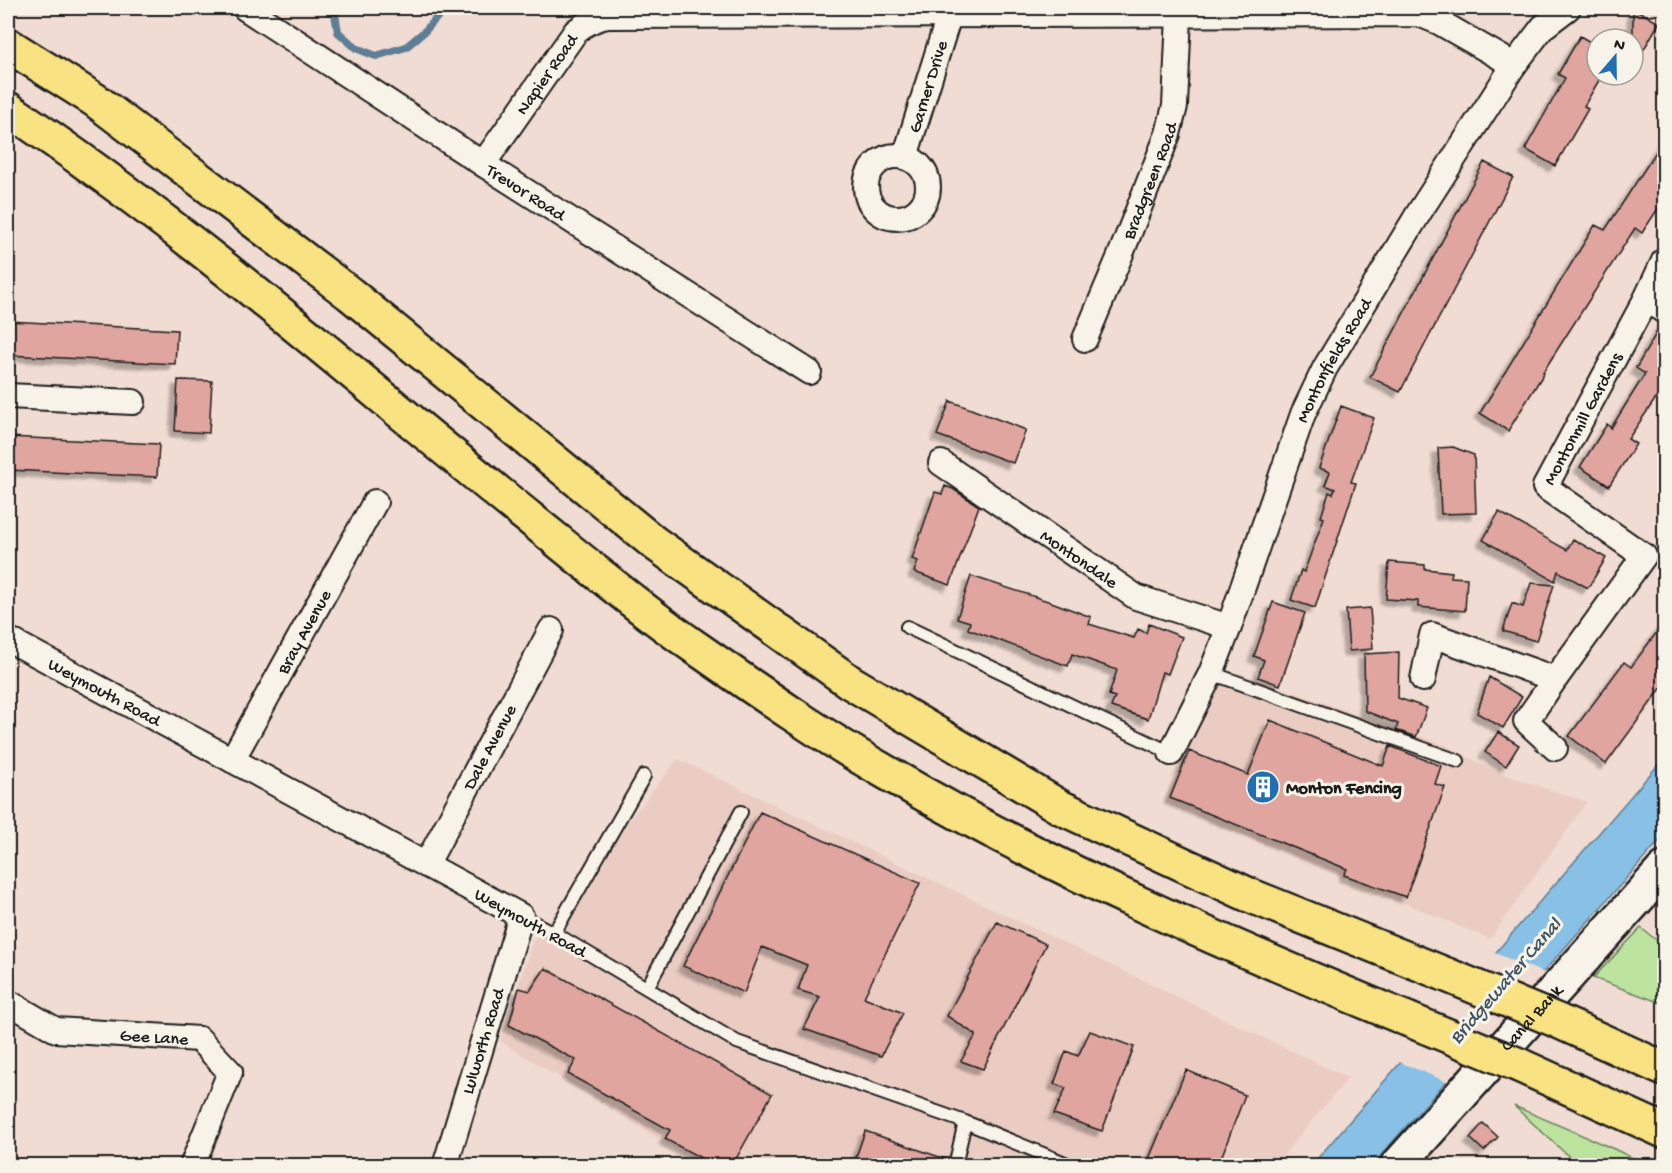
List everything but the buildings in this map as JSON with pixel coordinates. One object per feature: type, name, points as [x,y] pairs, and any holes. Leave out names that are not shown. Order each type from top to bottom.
[{"type":"highway","points":[[8,45],[95,100],[350,294],[653,542],[850,682],[1060,807],[1249,894],[1558,1021],[1665,1069]]},
{"type":"highway","points":[[8,109],[60,143],[186,237],[613,586],[702,652],[810,725],[887,773],[956,812],[1132,902],[1237,949],[1519,1065],[1665,1131]]},
{"type":"main road","name":"Canal Bank","points":[[1397,1166],[1665,869]]},
{"type":"street","name":"Trevor Road","points":[[245,8],[483,164],[809,372]]},
{"type":"street","name":"Montonfields Road","points":[[1171,753],[1211,673],[1307,405],[1325,368],[1420,211],[1514,64],[1543,27],[1568,8]]},
{"type":"street","name":"Napier Road","points":[[483,164],[567,42],[576,31],[597,18],[1419,14],[1440,22],[1514,64]]},
{"type":"street","name":"Bradgreen Road","points":[[1085,339],[1168,134],[1175,106],[1179,15]]},
{"type":"street","name":"Garner Drive","points":[[905,157],[949,16]]},
{"type":"street","name":"Montonmill Gardens","points":[[1555,748],[1526,721],[1644,556],[1545,487],[1655,305],[1665,261]]},
{"type":"street","points":[[8,396],[133,402]]},
{"type":"street","name":"Montondale","points":[[941,463],[1136,597],[1229,627]]},
{"type":"street","name":"Bray Avenue","points":[[232,760],[375,502]]},
{"type":"street","name":"Dale Avenue","points":[[426,864],[551,630]]},
{"type":"street","points":[[1423,679],[1432,634],[1555,679]]},
{"type":"street","name":"Weymouth Road","points":[[8,639],[521,916]]},
{"type":"street","name":"Lulworth Road","points":[[444,1166],[521,916]]},
{"type":"street","name":"Gee Lane","points":[[8,1002],[56,1030],[199,1039],[231,1072],[192,1166]]},
{"type":"lane","points":[[907,627],[1171,753]]},
{"type":"lane","points":[[1211,673],[1458,761]]},
{"type":"lane","points":[[554,933],[644,776]]},
{"type":"lane","points":[[646,988],[741,812]]},
{"type":"lane","name":"Weymouth Road","points":[[521,916],[554,933],[737,1042],[965,1122],[1072,1166]]},
{"type":"lane","points":[[955,1166],[965,1122]]},
{"type":"shaded area","points":[[1238,673],[1445,745],[1497,772],[1587,802],[1490,939],[1163,802],[1223,677]]},
{"type":"shaded area","points":[[678,759],[1348,1078],[1275,1165],[703,1166],[500,1041],[533,941]]},
{"type":"green space","points":[[1641,928],[1664,946],[1664,1004],[1593,978]]},
{"type":"green space","points":[[1514,1106],[1614,1149],[1647,1165],[1578,1165]]},
{"type":"water","name":"Bridgewater Canal","points":[[1664,758],[1664,836],[1372,1165],[1311,1166]]},
{"type":"pier","points":[[1492,952],[1547,974],[1450,1083],[1397,1061]]},
{"type":"waterway","points":[[334,8],[338,32],[356,48],[376,56],[406,47],[425,31],[445,8]]},
{"type":"place","name":"Monton Fencing","points":[[1263,787]]}]
